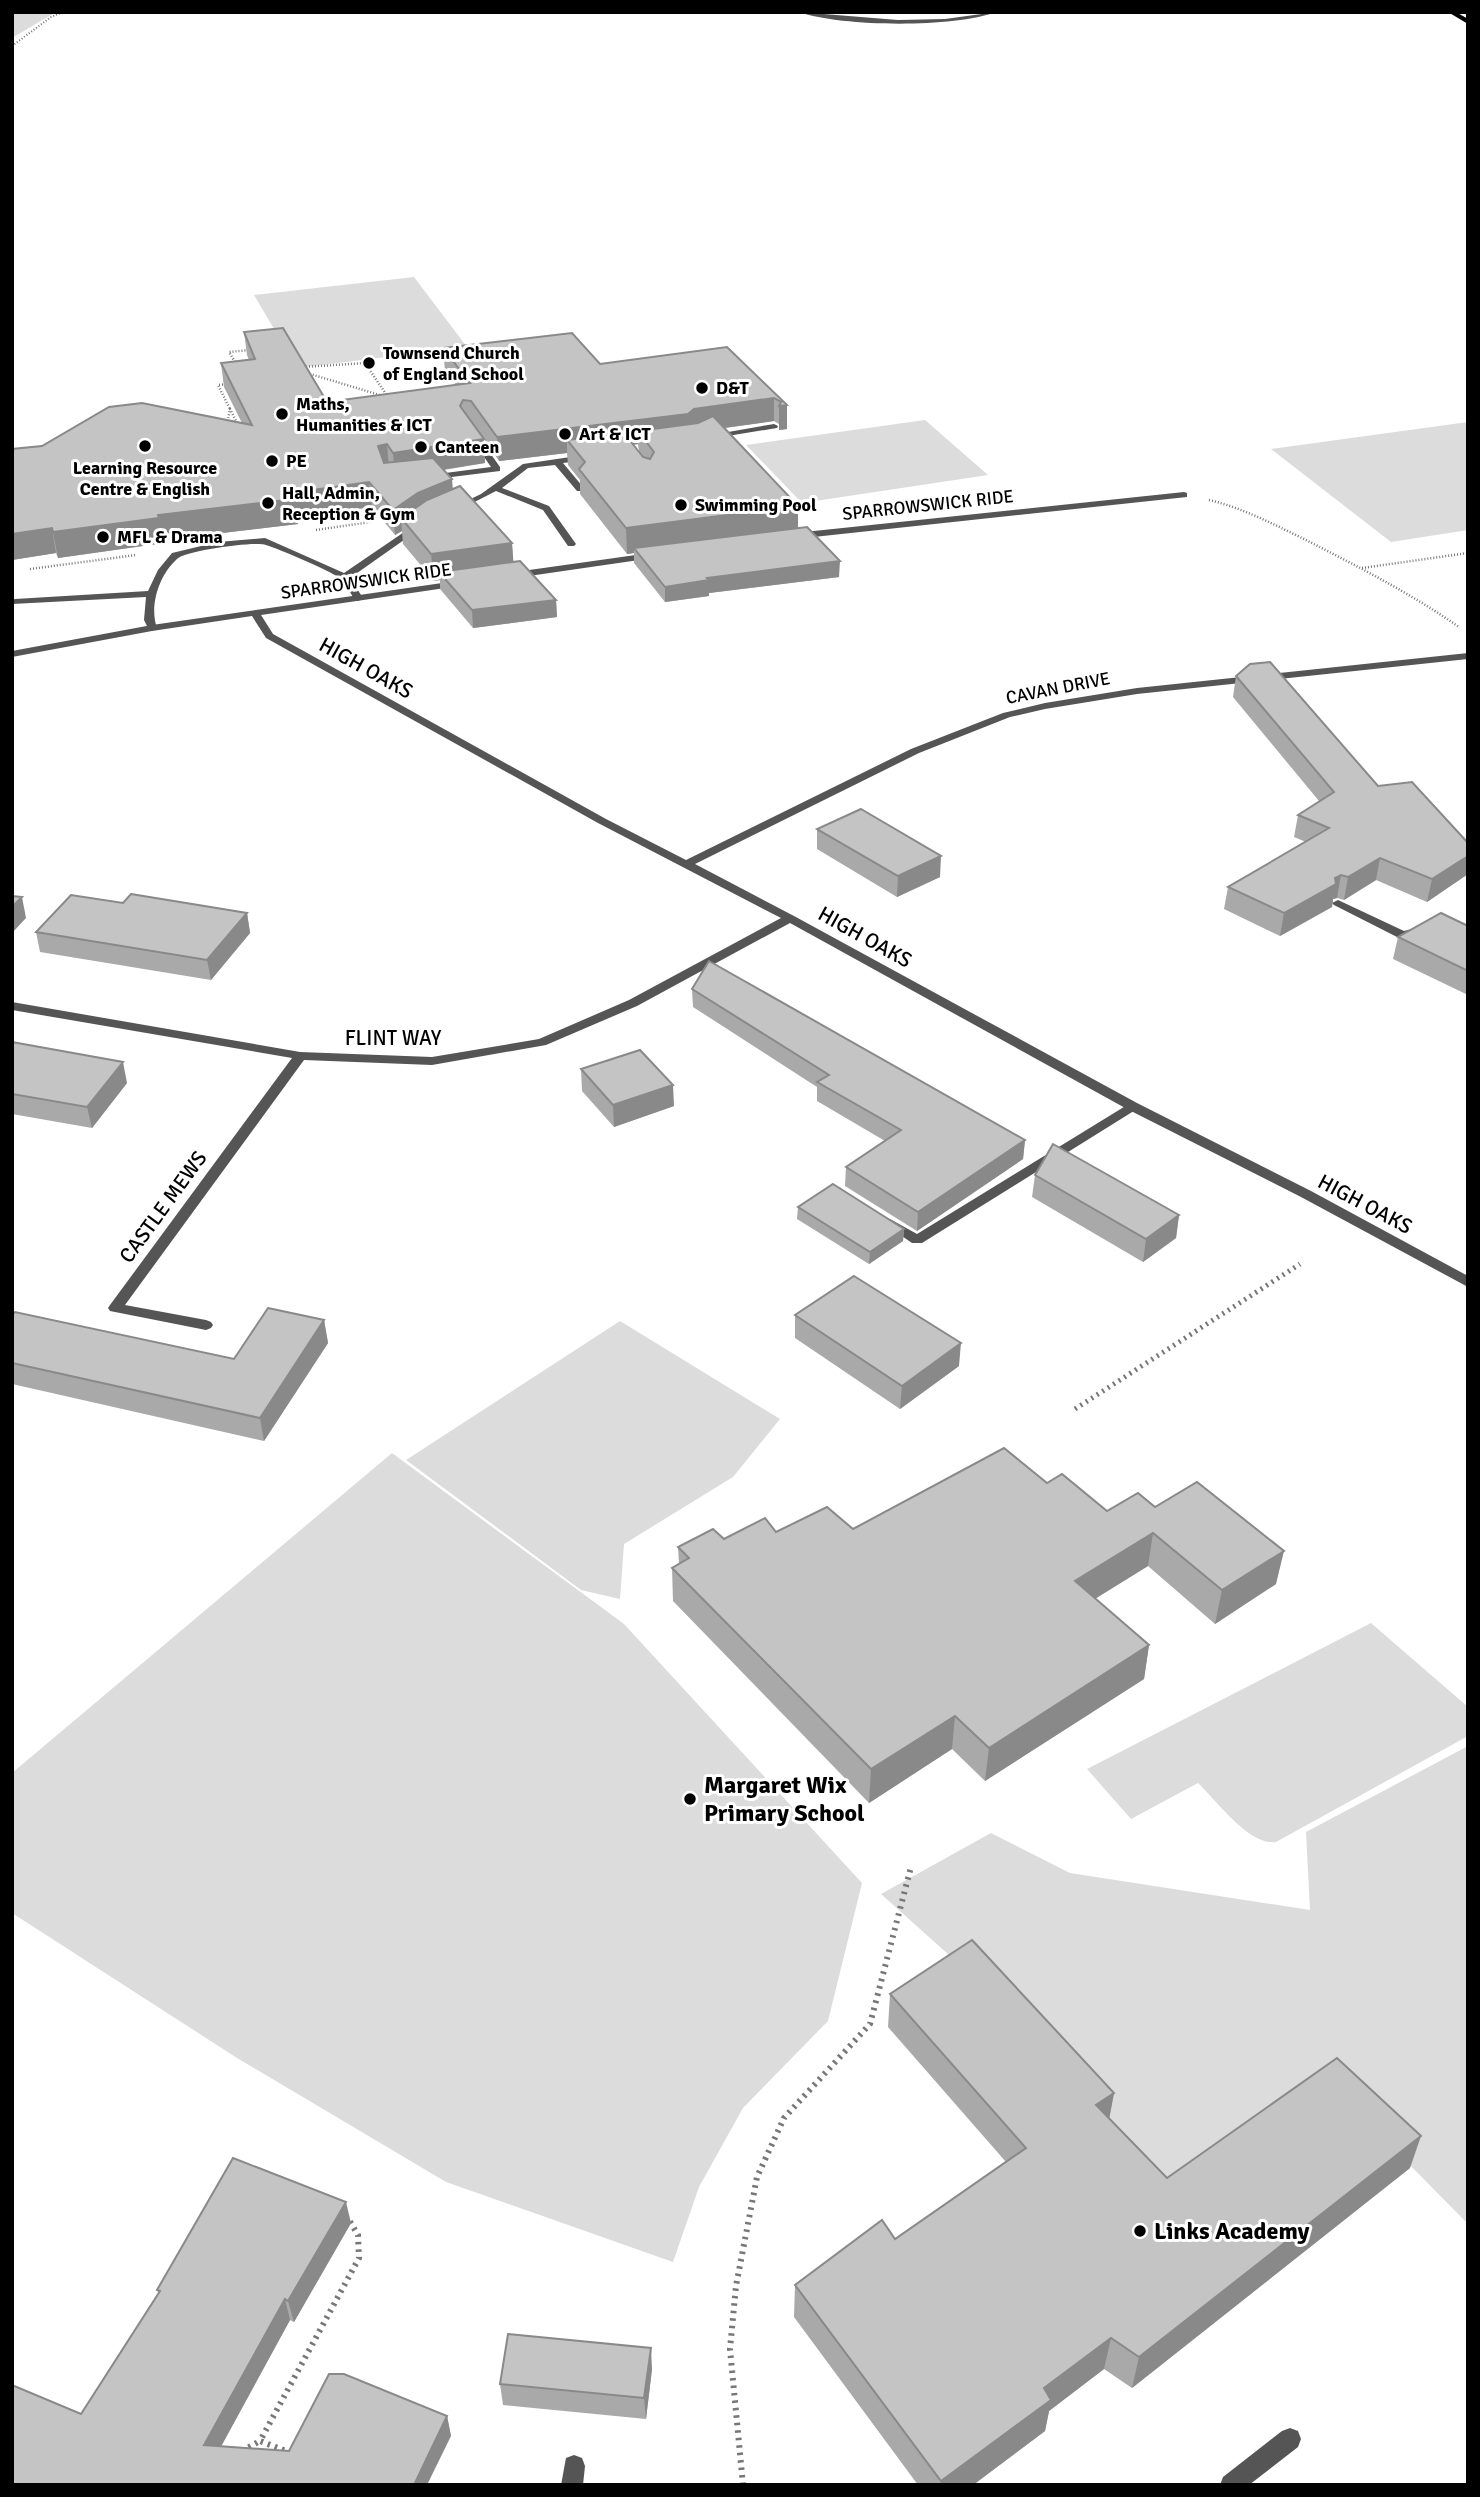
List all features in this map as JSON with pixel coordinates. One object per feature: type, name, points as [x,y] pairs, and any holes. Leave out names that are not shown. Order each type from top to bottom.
[{"type":"main road","points":[[1451,12],[1468,22]]},
{"type":"street","points":[[802,12],[888,23],[964,20],[993,12]]},
{"type":"street","points":[[695,438],[774,426]]},
{"type":"street","points":[[468,428],[497,469]]},
{"type":"street","points":[[444,513],[495,488],[526,466],[592,457]]},
{"type":"street","points":[[556,461],[580,489]]},
{"type":"street","points":[[417,479],[497,469],[516,473]]},
{"type":"street","points":[[495,488],[546,509],[571,544]]},
{"type":"street","name":"SPARROWSWICK RIDE","points":[[788,537],[1184,495]]},
{"type":"street","points":[[345,577],[425,522]]},
{"type":"street","points":[[152,628],[149,621],[151,594],[163,570],[176,555],[218,545],[265,541],[345,577],[358,597]]},
{"type":"street","points":[[508,576],[667,554]]},
{"type":"street","name":"SPARROWSWICK RIDE","points":[[12,654],[152,628],[468,582]]},
{"type":"street","points":[[13,599],[151,594]]},
{"type":"street","name":"HIGH OAKS","points":[[255,613],[269,636],[602,821],[790,918],[1132,1106],[1307,1194],[1468,1282]]},
{"type":"street","name":"CAVAN DRIVE","points":[[687,864],[915,751],[1007,715],[1137,691],[1468,656]]},
{"type":"street","points":[[1338,903],[1403,935],[1426,929]]},
{"type":"street","name":"FLINT WAY","points":[[12,1006],[300,1056],[432,1061],[542,1042],[633,1003],[790,918]]},
{"type":"street","name":"CASTLE MEWS","points":[[206,1325],[115,1308],[300,1056]]},
{"type":"street","points":[[875,1214],[917,1240],[1132,1106]]},
{"type":"street","points":[[1231,2485],[1290,2438]]},
{"type":"path","points":[[12,46],[51,17],[63,12]]},
{"type":"path","points":[[241,372],[229,352],[257,349]]},
{"type":"path","points":[[388,397],[311,376],[297,368],[365,363],[388,397],[394,407]]},
{"type":"path","points":[[237,383],[218,385],[241,432]]},
{"type":"path","points":[[226,431],[230,409]]},
{"type":"path","points":[[1184,495],[1232,505],[1362,568],[1405,591],[1468,635]]},
{"type":"path","points":[[1362,568],[1468,554]]},
{"type":"path","points":[[1075,1409],[1300,1264]]},
{"type":"path","points":[[743,2485],[730,2349],[736,2286],[757,2177],[784,2118],[870,2024],[911,1867]]},
{"type":"path","points":[[236,2454],[260,2441],[359,2258],[358,2235],[348,2217]]},
{"type":"path","points":[[260,2441],[298,2456]]},
{"type":"shaded area","points":[[12,12],[56,12],[12,38]]},
{"type":"shaded area","points":[[414,277],[467,347],[297,368],[254,295]]},
{"type":"shaded area","points":[[925,420],[988,475],[802,503],[746,445]]},
{"type":"shaded area","points":[[1468,422],[1468,530],[1391,542],[1271,449]]},
{"type":"shaded area","points":[[620,1321],[780,1419],[733,1477],[624,1544],[620,1599],[581,1590],[406,1460]]},
{"type":"shaded area","points":[[392,1453],[624,1624],[862,1883],[828,2021],[743,2108],[699,2187],[673,2262],[446,2182],[237,2058],[12,1913],[12,1773]]},
{"type":"shaded area","points":[[1371,1623],[1468,1707],[1468,1736],[1276,1842],[1255,1837],[1244,1830],[1198,1783],[1131,1819],[1087,1769]]},
{"type":"shaded area","points":[[1468,1746],[1468,2224],[1399,2154],[1160,2210],[969,1973],[881,1894],[991,1833],[1070,1873],[1310,1910],[1306,1832]]},
{"type":"building","points":[[283,328],[327,402],[470,383],[443,348],[572,333],[600,364],[727,347],[787,405],[779,406],[781,402],[774,398],[694,409],[688,414],[497,437],[471,401],[463,400],[460,406],[484,439],[393,453],[387,444],[378,446],[384,463],[433,458],[452,479],[418,493],[393,510],[369,482],[291,493],[295,499],[158,515],[159,518],[53,532],[52,528],[12,534],[12,449],[42,446],[109,407],[142,403],[252,425],[221,363],[255,359],[244,332]]},
{"type":"building","points":[[713,416],[798,506],[626,528],[579,469],[585,462],[567,440],[624,433],[643,457],[650,459],[654,452],[638,431],[698,423]]},
{"type":"building","points":[[460,486],[512,543],[431,554],[401,518],[427,500]]},
{"type":"building","points":[[807,527],[840,561],[707,578],[709,580],[665,587],[634,548]]},
{"type":"building","points":[[520,561],[556,600],[472,610],[439,572]]},
{"type":"building","points":[[1270,662],[1378,786],[1412,782],[1468,843],[1468,856],[1432,879],[1380,858],[1348,877],[1341,875],[1335,878],[1336,884],[1284,913],[1228,887],[1329,828],[1298,815],[1334,792],[1236,676],[1250,664]]},
{"type":"building","points":[[861,809],[941,856],[898,876],[817,829]]},
{"type":"building","points":[[131,894],[247,913],[207,960],[36,932],[71,895],[123,903]]},
{"type":"building","points":[[12,896],[22,897],[12,907]]},
{"type":"building","points":[[1441,913],[1468,926],[1468,971],[1398,937]]},
{"type":"building","points":[[709,961],[1025,1140],[918,1212],[846,1167],[901,1130],[817,1082],[829,1075],[692,989]]},
{"type":"building","points":[[12,1042],[123,1062],[87,1107],[12,1094]]},
{"type":"building","points":[[640,1050],[673,1085],[613,1105],[581,1069]]},
{"type":"building","points":[[1053,1144],[1179,1215],[1146,1239],[1035,1175]]},
{"type":"building","points":[[833,1184],[904,1229],[870,1252],[798,1207]]},
{"type":"building","points":[[854,1276],[961,1343],[902,1386],[795,1315]]},
{"type":"building","points":[[268,1308],[324,1320],[260,1418],[12,1363],[12,1315],[15,1312],[234,1359]]},
{"type":"building","points":[[1004,1448],[1047,1483],[1062,1474],[1107,1511],[1138,1493],[1155,1507],[1197,1482],[1284,1551],[1222,1590],[1153,1533],[1075,1581],[1149,1645],[989,1748],[955,1716],[871,1769],[672,1568],[689,1558],[678,1547],[713,1529],[724,1539],[765,1518],[776,1532],[827,1507],[853,1529]]},
{"type":"building","name":"Links Academy","points":[[972,1940],[1114,2093],[1096,2105],[1167,2178],[1337,2058],[1421,2136],[1139,2357],[1111,2338],[1044,2388],[1051,2400],[941,2481],[795,2285],[882,2220],[895,2239],[1026,2148],[890,1994]]},
{"type":"building","points":[[233,2158],[346,2202],[288,2301],[285,2299],[204,2445],[289,2451],[329,2374],[344,2374],[447,2416],[414,2485],[12,2485],[12,2385],[81,2414],[160,2291],[157,2290]]},
{"type":"building","points":[[508,2334],[651,2348],[644,2398],[500,2384]]},
{"type":"place","name":"Townsend Church of England School","points":[[369,363]]},
{"type":"place","name":"D&T","points":[[702,388]]},
{"type":"place","name":"Maths, Humanities & ICT","points":[[282,414]]},
{"type":"place","name":"Art & ICT","points":[[565,434]]},
{"type":"place","name":"Learning Resource Centre & English","points":[[145,446]]},
{"type":"place","name":"Canteen","points":[[421,447]]},
{"type":"place","name":"PE","points":[[272,461]]},
{"type":"place","name":"Hall, Admin, Reception & Gym","points":[[268,503]]},
{"type":"place","name":"Swimming Pool","points":[[681,505]]},
{"type":"place","name":"MFL & Drama","points":[[103,537]]},
{"type":"place","name":"Margaret Wix Primary School","points":[[690,1799]]},
{"type":"place","name":"Links Academy","points":[[1140,2231]]}]
